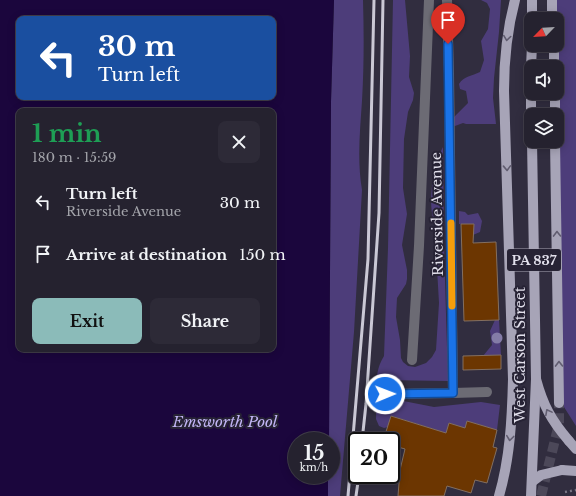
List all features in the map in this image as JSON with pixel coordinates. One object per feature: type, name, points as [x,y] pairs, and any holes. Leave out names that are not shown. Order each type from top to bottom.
[{"type":"main road","points":[[499,496],[509,450],[513,405],[504,91],[506,44],[509,22],[515,0]]},
{"type":"main road","points":[[532,0],[532,12]]},
{"type":"main road","points":[[552,0],[552,12]]},
{"type":"main road","name":"West Carson Street","points":[[531,496],[533,482],[536,379],[532,148]]},
{"type":"main road","points":[[555,148],[559,403]]},
{"type":"main road","name":"PA 837","points":[[536,379],[542,401],[548,414],[576,449]]},
{"type":"main road","points":[[533,482],[542,475],[562,470],[576,471]]},
{"type":"street","points":[[412,360],[419,246],[429,0]]},
{"type":"street","name":"Riverside Avenue","points":[[447,0],[450,74],[453,393]]},
{"type":"street","points":[[385,394],[487,392]]},
{"type":"path","points":[[565,492],[576,490]]},
{"type":"shaded area","points":[[334,0],[363,0],[363,88],[359,157],[362,190],[354,332],[340,496],[328,496],[328,484],[340,484],[340,432],[329,432],[331,101]]},
{"type":"shaded area","points":[[393,0],[405,0],[410,56],[409,77],[414,93],[408,112],[404,139],[403,188],[407,214],[402,245],[407,270],[407,279],[406,284],[397,298],[396,317],[401,358],[408,366],[415,367],[426,363],[436,350],[439,303],[436,251],[438,248],[444,246],[448,381],[383,380],[382,392],[388,398],[434,407],[481,402],[500,405],[497,430],[467,421],[465,428],[449,423],[446,433],[392,416],[388,427],[384,428],[379,426],[376,419],[376,379],[380,363],[384,356],[388,248]]},
{"type":"shaded area","points":[[481,0],[501,0],[493,98],[496,124],[463,123],[455,126],[453,125],[453,118],[468,103],[466,91],[460,89],[459,84],[466,78],[480,72],[484,60],[481,41],[488,29],[490,9],[487,3]]},
{"type":"shaded area","points":[[553,0],[576,0],[576,426],[564,407],[562,394],[559,148],[564,148],[564,108],[558,108],[558,100],[564,100],[564,60],[558,60],[557,52],[564,52],[564,12],[556,12]]},
{"type":"shaded area","points":[[443,147],[444,232],[437,226],[433,217],[431,205],[433,179]]},
{"type":"shaded area","points":[[459,211],[465,212],[468,215],[478,213],[482,221],[480,232],[473,235],[473,224],[459,224]]},
{"type":"shaded area","points":[[495,320],[499,320],[501,355],[483,356],[492,345],[490,331]]},
{"type":"water","name":"Emsworth Pool","points":[[0,0],[334,0],[331,101],[329,432],[288,432],[288,484],[328,484],[328,496],[0,496]]},
{"type":"building","points":[[461,224],[474,224],[473,243],[496,242],[499,320],[464,321]]},
{"type":"building","points":[[501,355],[501,369],[463,370],[463,356]]},
{"type":"building","points":[[391,416],[446,433],[449,423],[465,428],[467,421],[497,430],[493,447],[497,448],[487,483],[475,480],[471,493],[447,486],[444,496],[398,496],[400,470],[405,449],[400,448],[400,432],[386,432]]},
{"type":"tunnel","points":[[541,496],[559,424],[559,403]]},
{"type":"railway","points":[[348,496],[368,259],[374,0]]},
{"type":"railway","points":[[363,432],[379,213],[383,0]]},
{"type":"railway","points":[[356,496],[358,484]]},
{"type":"slow traffic","points":[[451,223],[452,306]]},
{"type":"route","points":[[385,394],[453,393],[450,74],[448,44]]}]
